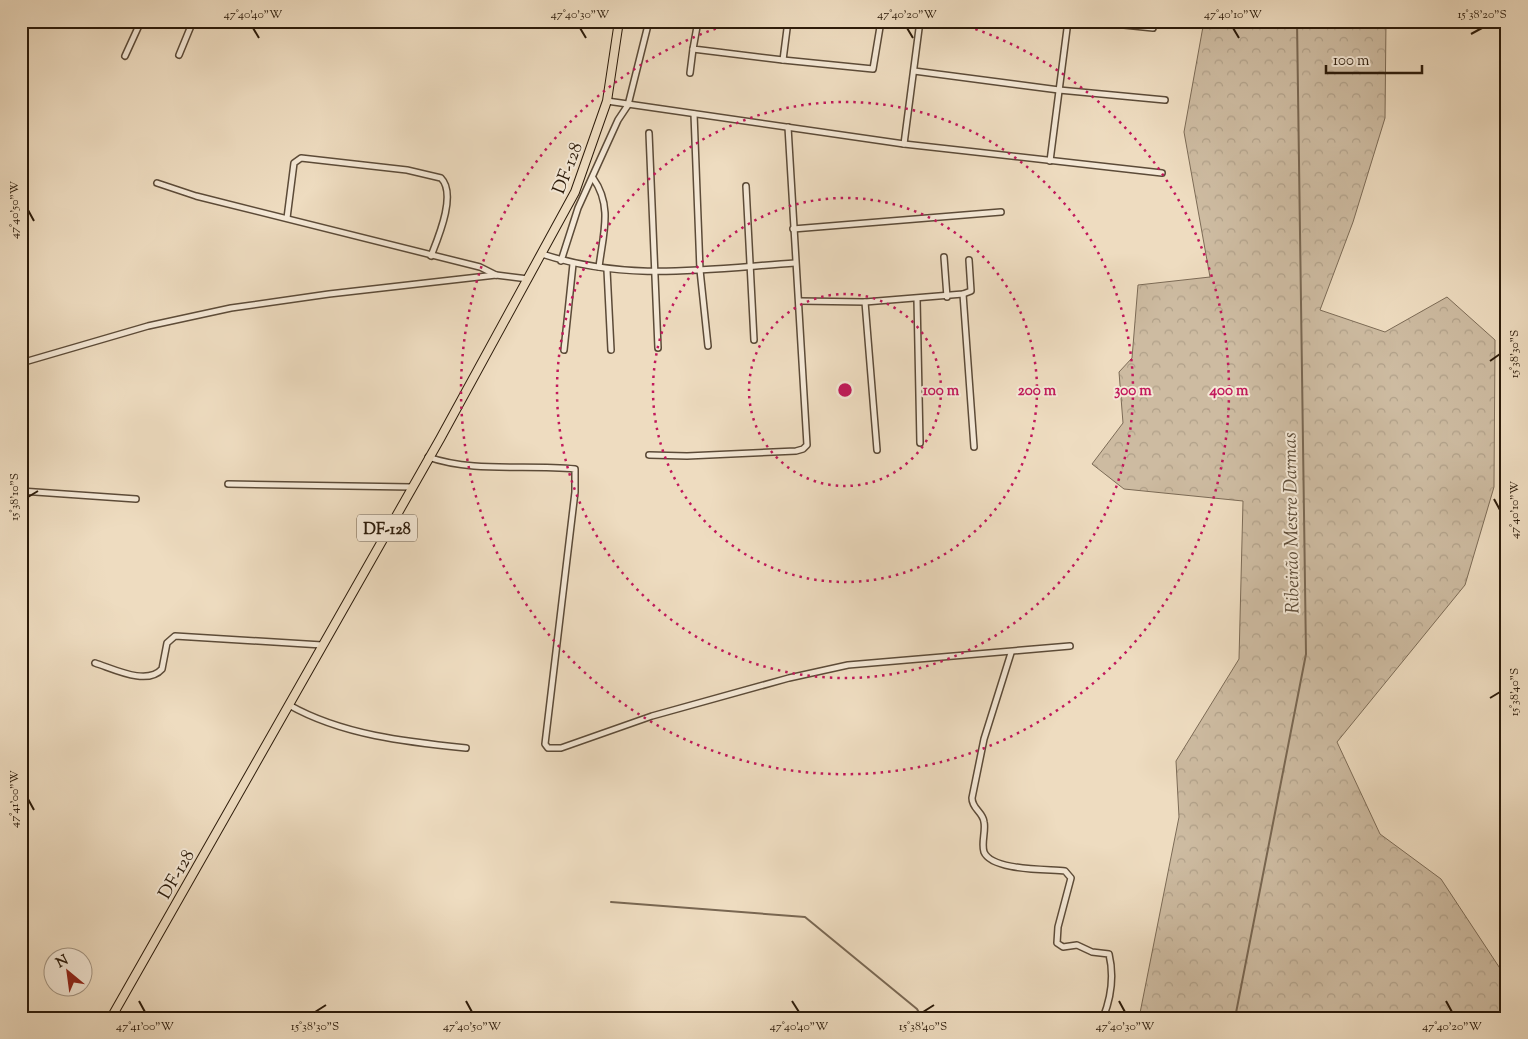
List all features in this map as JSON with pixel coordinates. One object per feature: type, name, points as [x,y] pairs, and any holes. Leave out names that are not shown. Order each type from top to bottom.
[{"type":"main road","name":"DF-128","points":[[111,1018],[428,457],[440,439],[576,192],[607,101],[619,21]]},
{"type":"street","points":[[125,56],[141,21]]},
{"type":"street","points":[[179,54],[193,21]]},
{"type":"street","points":[[561,260],[578,208],[618,120],[628,105],[649,21]]},
{"type":"street","points":[[690,73],[698,21]]},
{"type":"street","points":[[783,60],[788,21]]},
{"type":"street","points":[[693,49],[873,68],[881,21]]},
{"type":"street","points":[[904,144],[920,21]]},
{"type":"street","points":[[1050,161],[1068,21]]},
{"type":"street","points":[[1085,21],[1153,28],[1153,21]]},
{"type":"street","points":[[914,71],[1059,90],[1165,100]]},
{"type":"street","points":[[607,101],[904,144],[1162,173]]},
{"type":"street","points":[[694,114],[700,270],[708,346]]},
{"type":"street","points":[[649,455],[687,456],[802,449],[807,444],[800,301],[795,263],[788,127]]},
{"type":"street","points":[[648,133],[658,348]]},
{"type":"street","points":[[286,218],[294,163],[301,158],[407,170],[441,178],[447,188],[443,225],[432,256]]},
{"type":"street","points":[[593,178],[601,189],[606,204],[599,267]]},
{"type":"street","points":[[157,183],[196,196],[480,267],[496,275]]},
{"type":"street","points":[[746,186],[752,266],[754,340]]},
{"type":"street","points":[[793,229],[1000,212]]},
{"type":"street","points":[[542,254],[573,264],[599,267],[607,270],[654,273],[795,263]]},
{"type":"street","points":[[944,258],[947,297]]},
{"type":"street","points":[[800,301],[865,302],[947,297],[963,294],[971,291],[969,260]]},
{"type":"street","points":[[564,350],[573,264]]},
{"type":"street","points":[[607,270],[611,350]]},
{"type":"street","points":[[21,363],[148,326],[231,308],[329,294],[496,275],[528,278]]},
{"type":"street","points":[[963,294],[974,447]]},
{"type":"street","points":[[917,299],[920,443]]},
{"type":"street","points":[[865,302],[877,450]]},
{"type":"street","points":[[428,457],[446,463],[473,466],[575,469],[575,492],[545,744],[548,748],[561,748],[652,716],[780,680],[848,665],[1011,653],[1070,646]]},
{"type":"street","points":[[228,484],[411,487]]},
{"type":"street","points":[[21,491],[136,499]]},
{"type":"street","points":[[95,663],[133,675],[151,677],[162,669],[167,643],[174,636],[322,644]]},
{"type":"street","points":[[1011,653],[984,739],[972,798],[972,804],[984,823],[983,850],[986,856],[994,861],[1009,866],[1065,870],[1068,873],[1070,878],[1058,927],[1057,943],[1063,946],[1080,946],[1092,952],[1109,954],[1111,984],[1109,1002],[1103,1018]]},
{"type":"street","points":[[288,705],[312,719],[403,741],[466,748]]},
{"type":"green space","points":[[1204,21],[1386,21],[1385,118],[1353,222],[1320,310],[1385,332],[1447,297],[1495,340],[1494,487],[1465,585],[1337,742],[1380,834],[1441,879],[1507,979],[1507,1018],[1139,1018],[1179,817],[1176,761],[1239,659],[1243,501],[1124,489],[1092,464],[1123,423],[1119,372],[1132,358],[1138,285],[1210,277],[1184,132]]},
{"type":"waterway","name":"Ribeirão Mestre Darmas","points":[[1235,1018],[1306,654],[1297,21]]},
{"type":"waterway","points":[[611,902],[805,917],[917,1009],[922,1018]]}]
